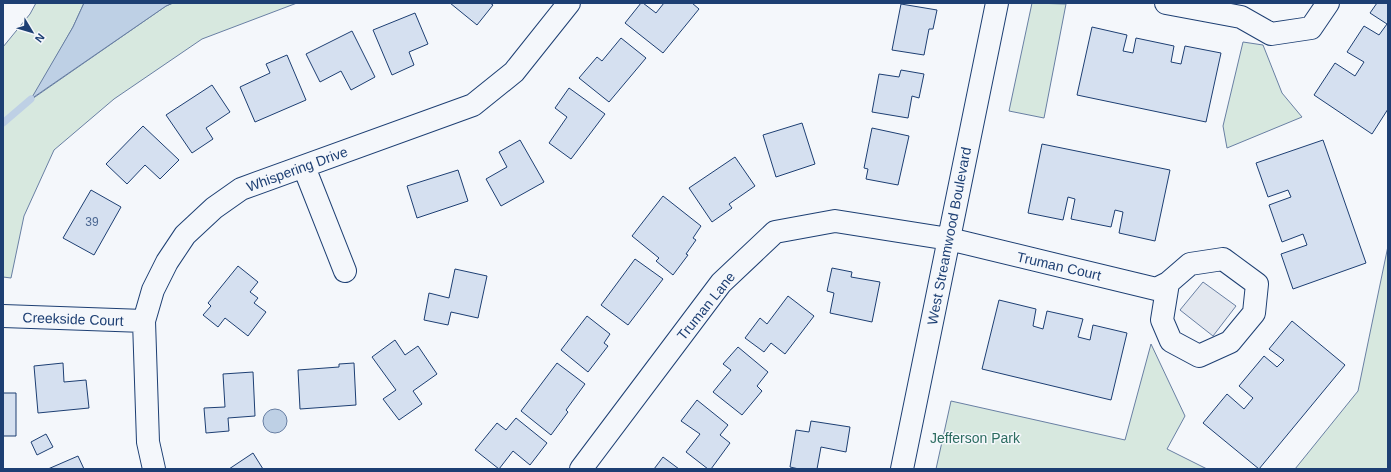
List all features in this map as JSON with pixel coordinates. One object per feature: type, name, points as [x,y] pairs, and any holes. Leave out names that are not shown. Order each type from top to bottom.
[{"type":"street","name":"Whispering Drive","points":[[154,469],[148,442],[144,322],[153,290],[167,262],[185,235],[214,208],[241,189],[473,105],[514,72],[569,3]]},
{"type":"street","name":"West Streamwood Boulevard","points":[[902,469],[997,3]]},
{"type":"street","points":[[1166,3],[1243,10],[1271,34],[1311,28],[1328,3]]},
{"type":"street","points":[[304,167],[345,271]]},
{"type":"street","name":"Truman Lane","points":[[581,469],[721,283],[775,232],[834,221],[949,239]]},
{"type":"street","name":"Truman Court","points":[[949,239],[1156,289],[1168,283],[1190,264],[1223,260],[1257,284],[1254,313],[1230,342],[1199,356],[1171,341],[1162,320],[1168,283]]},
{"type":"street","name":"Creekside Court","points":[[3,316],[144,322]]},
{"type":"green space","points":[[36,3],[84,3],[73,27],[32,99],[166,6],[173,3],[297,3],[202,39],[114,99],[54,150],[24,216],[11,278],[3,277],[3,47],[30,14]]},
{"type":"green space","points":[[1032,3],[1066,4],[1044,118],[1009,111]]},
{"type":"green space","points":[[1243,42],[1263,45],[1282,93],[1302,117],[1227,148],[1223,126]]},
{"type":"green space","points":[[1388,246],[1388,469],[1295,469],[1358,391]]},
{"type":"green space","name":"Jefferson Park","points":[[1151,344],[1185,416],[1167,449],[1207,469],[936,469],[951,401],[1125,440]]},
{"type":"shaded area","points":[[1203,282],[1236,306],[1213,336],[1180,310]]},
{"type":"water","points":[[84,3],[173,3],[166,6],[31,99],[73,27]]},
{"type":"water","points":[[275,409],[284,412],[287,421],[284,430],[275,433],[266,430],[263,421],[266,412]]},
{"type":"building","points":[[450,3],[490,3],[493,5],[477,25]]},
{"type":"building","points":[[641,3],[656,13],[664,3],[692,3],[699,9],[663,53],[625,23]]},
{"type":"building","points":[[1377,3],[1388,3],[1388,109],[1372,134],[1314,95],[1335,63],[1355,76],[1364,62],[1347,52],[1364,26],[1379,35],[1387,24],[1370,13]]},
{"type":"building","points":[[901,4],[937,10],[933,29],[929,29],[924,55],[892,50]]},
{"type":"building","points":[[415,13],[428,44],[409,52],[414,65],[392,75],[373,30]]},
{"type":"building","points":[[1092,27],[1127,35],[1123,51],[1133,53],[1136,38],[1174,46],[1171,62],[1181,64],[1185,46],[1221,53],[1206,122],[1077,95]]},
{"type":"building","points":[[352,31],[375,77],[351,90],[341,71],[320,82],[306,54]]},
{"type":"building","points":[[621,38],[646,58],[609,102],[579,78],[597,57],[602,61]]},
{"type":"building","points":[[287,55],[306,100],[255,122],[240,87],[270,73],[266,64]]},
{"type":"building","points":[[901,70],[924,74],[919,98],[912,96],[908,118],[872,112],[879,74],[899,77]]},
{"type":"building","points":[[212,85],[230,112],[206,128],[213,139],[192,153],[166,115]]},
{"type":"building","points":[[569,88],[605,114],[571,159],[549,143],[567,117],[555,108]]},
{"type":"building","points":[[802,123],[815,164],[776,177],[763,135]]},
{"type":"building","points":[[143,126],[179,160],[160,179],[145,165],[127,184],[106,164]]},
{"type":"building","points":[[872,128],[909,136],[898,185],[866,179],[868,169],[864,168]]},
{"type":"building","points":[[520,140],[544,182],[501,206],[486,179],[507,167],[499,152]]},
{"type":"building","points":[[1323,140],[1366,263],[1293,289],[1281,254],[1307,245],[1303,234],[1282,242],[1269,205],[1291,197],[1288,190],[1268,197],[1256,163]]},
{"type":"building","points":[[1042,144],[1170,170],[1155,241],[1119,233],[1123,212],[1115,210],[1111,227],[1071,219],[1075,199],[1068,197],[1063,220],[1028,213]]},
{"type":"building","points":[[735,157],[755,186],[729,204],[732,208],[712,222],[689,188]]},
{"type":"building","points":[[458,170],[468,201],[417,218],[407,186]]},
{"type":"building","points":[[91,190],[121,207],[94,255],[63,238]]},
{"type":"building","points":[[663,196],[701,226],[693,238],[696,240],[686,254],[688,255],[673,275],[656,261],[659,258],[632,236]]},
{"type":"building","points":[[635,259],[663,279],[628,325],[601,305]]},
{"type":"building","points":[[238,266],[258,282],[250,292],[258,298],[254,303],[266,312],[248,336],[225,318],[218,327],[203,315],[211,306],[208,303]]},
{"type":"building","points":[[832,268],[852,272],[851,277],[880,282],[872,322],[830,313],[834,293],[827,291]]},
{"type":"building","points":[[455,269],[487,276],[478,318],[451,312],[448,325],[424,320],[429,293],[449,298]]},
{"type":"building","points":[[788,296],[814,316],[785,354],[771,343],[764,352],[745,338],[760,318],[767,324]]},
{"type":"building","points":[[999,300],[1036,309],[1033,326],[1043,329],[1047,311],[1083,319],[1078,337],[1090,340],[1093,325],[1127,333],[1111,400],[982,369]]},
{"type":"building","points":[[587,316],[610,334],[604,343],[608,346],[588,372],[561,350]]},
{"type":"building","points":[[1292,321],[1345,365],[1259,469],[1203,423],[1227,394],[1244,409],[1253,398],[1239,386],[1264,356],[1277,367],[1284,360],[1269,349]]},
{"type":"building","points":[[395,340],[405,355],[418,346],[437,374],[413,391],[422,404],[399,420],[383,399],[396,390],[372,357]]},
{"type":"building","points":[[738,347],[768,372],[757,386],[762,391],[742,415],[713,392],[731,370],[723,364]]},
{"type":"building","points":[[63,363],[64,382],[86,380],[89,408],[38,413],[34,366]]},
{"type":"building","points":[[354,363],[356,405],[300,409],[298,370],[339,367],[339,364]]},
{"type":"building","points":[[557,363],[585,384],[566,410],[568,412],[551,435],[521,411]]},
{"type":"building","points":[[253,372],[255,416],[228,418],[229,431],[206,433],[204,408],[225,407],[223,374]]},
{"type":"building","points":[[3,393],[16,393],[16,436],[3,436]]},
{"type":"building","points":[[697,400],[728,425],[720,435],[730,443],[711,469],[708,469],[686,452],[700,434],[681,421]]},
{"type":"building","points":[[516,418],[547,443],[530,465],[513,451],[499,469],[475,450],[497,423],[506,430]]},
{"type":"building","points":[[811,421],[850,427],[846,452],[821,447],[817,469],[799,469],[790,467],[796,430],[809,432]]},
{"type":"building","points":[[46,434],[53,447],[37,455],[31,442]]},
{"type":"building","points":[[253,453],[263,469],[229,469]]},
{"type":"building","points":[[78,456],[84,469],[48,469]]},
{"type":"building","points":[[663,457],[679,469],[654,469]]},
{"type":"waterway","points":[[3,123],[31,99]]}]
